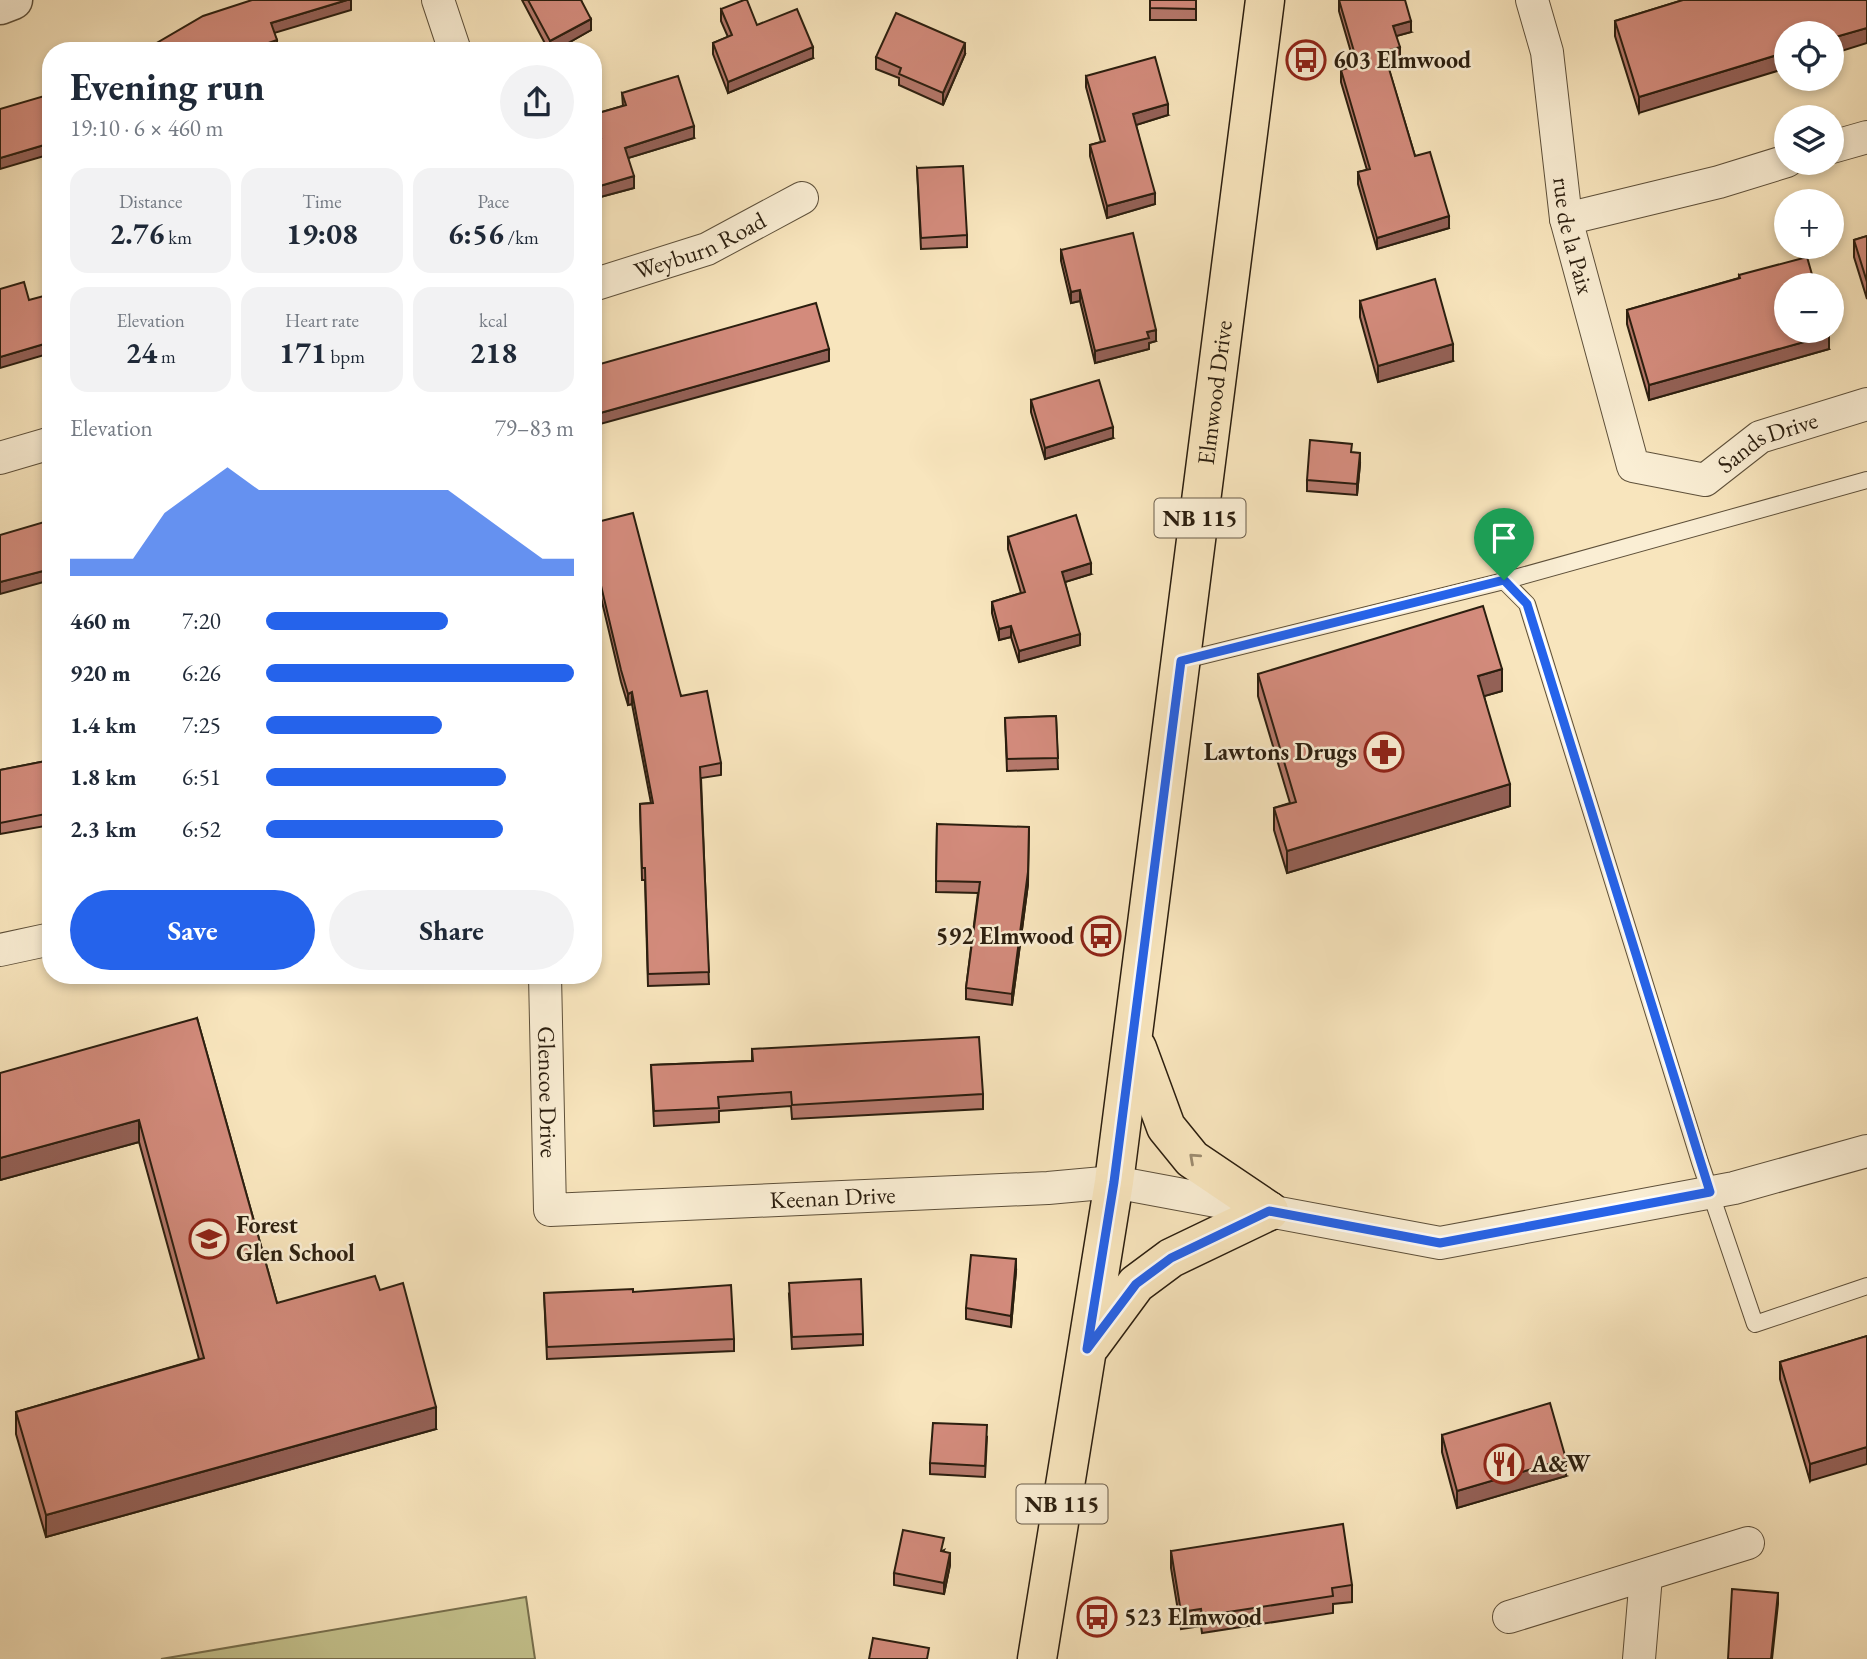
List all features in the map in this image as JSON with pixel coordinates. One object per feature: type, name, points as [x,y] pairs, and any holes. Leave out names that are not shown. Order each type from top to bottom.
[{"type":"main road","name":"Elmwood Drive","points":[[1037,1659],[1114,1182],[1265,0]]},
{"type":"main road","points":[[1133,1036],[1166,1127],[1192,1159],[1269,1211]]},
{"type":"main road","points":[[1087,1349],[1136,1284],[1153,1271],[1171,1258],[1269,1211]]},
{"type":"street","points":[[438,0],[452,42]]},
{"type":"street","name":"rue de la Paix","points":[[1532,0],[1546,52],[1566,219],[1633,466]]},
{"type":"street","points":[[1844,144],[1867,137]]},
{"type":"street","points":[[1566,219],[1719,182],[1774,165]]},
{"type":"street","name":"Weyburn Road","points":[[602,282],[707,250],[802,198]]},
{"type":"street","name":"Sands Drive","points":[[1633,466],[1705,480],[1760,437],[1867,404]]},
{"type":"street","points":[[0,458],[42,446]]},
{"type":"street","points":[[0,950],[42,941]]},
{"type":"street","name":"Glencoe Drive","points":[[545,984],[550,1210]]},
{"type":"street","name":"Keenan Drive","points":[[550,1210],[1048,1188],[1114,1182],[1440,1243],[1710,1192],[1867,1151]]},
{"type":"street","points":[[1509,1617],[1748,1543]]},
{"type":"street","points":[[1639,1659],[1646,1576]]},
{"type":"lane","points":[[1181,661],[1504,580],[1867,480]]},
{"type":"lane","points":[[1504,580],[1527,604],[1710,1192],[1755,1324],[1867,1286]]},
{"type":"shaded area","points":[[526,1597],[535,1659],[161,1659]]},
{"type":"building","points":[[252,0],[347,0],[271,23],[277,40],[271,42],[158,42],[203,16]]},
{"type":"building","points":[[528,0],[581,0],[591,19],[550,41]]},
{"type":"building","points":[[747,0],[757,25],[797,9],[813,47],[728,82],[713,43],[732,35],[721,9]]},
{"type":"building","points":[[1150,0],[1196,0],[1196,9],[1150,8]]},
{"type":"building","points":[[1339,0],[1405,0],[1411,21],[1393,26],[1400,47],[1384,52],[1415,156],[1430,152],[1449,216],[1377,238],[1358,172],[1370,169],[1341,70],[1358,65]]},
{"type":"building","points":[[1683,0],[1867,0],[1867,28],[1844,35],[1844,21],[1774,21],[1774,56],[1639,97],[1615,21]]},
{"type":"building","points":[[896,13],[965,43],[943,93],[899,74],[901,68],[876,57]]},
{"type":"building","points":[[1155,57],[1168,104],[1133,114],[1155,193],[1107,206],[1090,145],[1105,141],[1086,76]]},
{"type":"building","points":[[678,76],[694,126],[625,148],[634,176],[602,185],[602,112],[626,105],[622,93]]},
{"type":"building","points":[[42,97],[42,146],[0,158],[0,109]]},
{"type":"building","points":[[963,166],[967,235],[921,238],[917,168]]},
{"type":"building","points":[[1133,233],[1156,330],[1147,332],[1149,338],[1095,351],[1080,290],[1071,292],[1061,250]]},
{"type":"building","points":[[1867,236],[1867,282],[1854,240]]},
{"type":"building","points":[[1808,259],[1812,273],[1774,273],[1774,343],[1800,343],[1649,385],[1627,310],[1740,278],[1739,275]]},
{"type":"building","points":[[1435,279],[1453,344],[1378,366],[1360,301]]},
{"type":"building","points":[[24,282],[29,300],[42,296],[42,345],[0,357],[0,289]]},
{"type":"building","points":[[816,303],[829,349],[602,412],[602,363]]},
{"type":"building","points":[[1099,380],[1113,427],[1045,448],[1031,400]]},
{"type":"building","points":[[1310,440],[1352,444],[1351,452],[1360,453],[1357,484],[1307,480]]},
{"type":"building","points":[[633,513],[681,696],[707,691],[721,763],[700,767],[709,972],[648,974],[640,804],[653,803],[632,692],[628,694],[602,590],[602,521]]},
{"type":"building","points":[[1076,515],[1091,563],[1062,572],[1080,634],[1019,651],[1011,626],[999,629],[992,602],[1025,592],[1008,537]]},
{"type":"building","points":[[42,523],[42,571],[0,582],[0,535]]},
{"type":"building","name":"Lawtons Drugs","points":[[1483,606],[1502,669],[1478,676],[1510,784],[1287,851],[1274,808],[1296,802],[1258,674]]},
{"type":"building","points":[[1056,716],[1058,758],[1007,759],[1005,718]]},
{"type":"building","points":[[42,762],[42,815],[0,823],[0,770]]},
{"type":"building","points":[[937,824],[1029,827],[1028,872],[1012,994],[966,988],[980,882],[936,881]]},
{"type":"building","name":"Forest Glen School","points":[[197,1018],[277,1303],[375,1276],[380,1290],[403,1283],[436,1407],[46,1515],[16,1412],[204,1358],[139,1120],[0,1158],[0,1073]]},
{"type":"building","points":[[979,1037],[983,1094],[792,1105],[791,1092],[718,1097],[719,1108],[654,1111],[651,1065],[753,1061],[752,1049]]},
{"type":"building","points":[[971,1255],[1016,1259],[1011,1316],[966,1308]]},
{"type":"building","points":[[861,1279],[863,1334],[792,1337],[789,1283]]},
{"type":"building","points":[[731,1285],[734,1339],[547,1347],[544,1293],[633,1289],[633,1292]]},
{"type":"building","points":[[1867,1336],[1867,1447],[1810,1464],[1780,1362]]},
{"type":"building","name":"A&W","points":[[1550,1403],[1566,1459],[1457,1491],[1442,1435]]},
{"type":"building","points":[[933,1423],[987,1425],[985,1466],[930,1463]]},
{"type":"building","points":[[1343,1524],[1352,1585],[1332,1588],[1333,1596],[1202,1616],[1201,1609],[1181,1612],[1171,1551]]},
{"type":"building","points":[[903,1530],[944,1538],[941,1551],[950,1553],[944,1583],[894,1573]]},
{"type":"building","points":[[1732,1589],[1778,1593],[1771,1659],[1728,1659]]},
{"type":"building","points":[[873,1638],[929,1648],[927,1659],[869,1659]]},
{"type":"place","name":"603 Elmwood","points":[[1306,60]]},
{"type":"place","name":"Lawtons Drugs","points":[[1384,752]]},
{"type":"place","name":"592 Elmwood","points":[[1101,936]]},
{"type":"place","name":"Forest Glen School","points":[[209,1239]]},
{"type":"place","name":"A&W","points":[[1504,1464]]},
{"type":"place","name":"523 Elmwood","points":[[1097,1617]]},
{"type":"route","points":[[1504,580],[1527,604],[1710,1192],[1440,1243],[1269,1211],[1171,1258],[1136,1284],[1087,1349],[1114,1182],[1181,661],[1504,580]]}]
